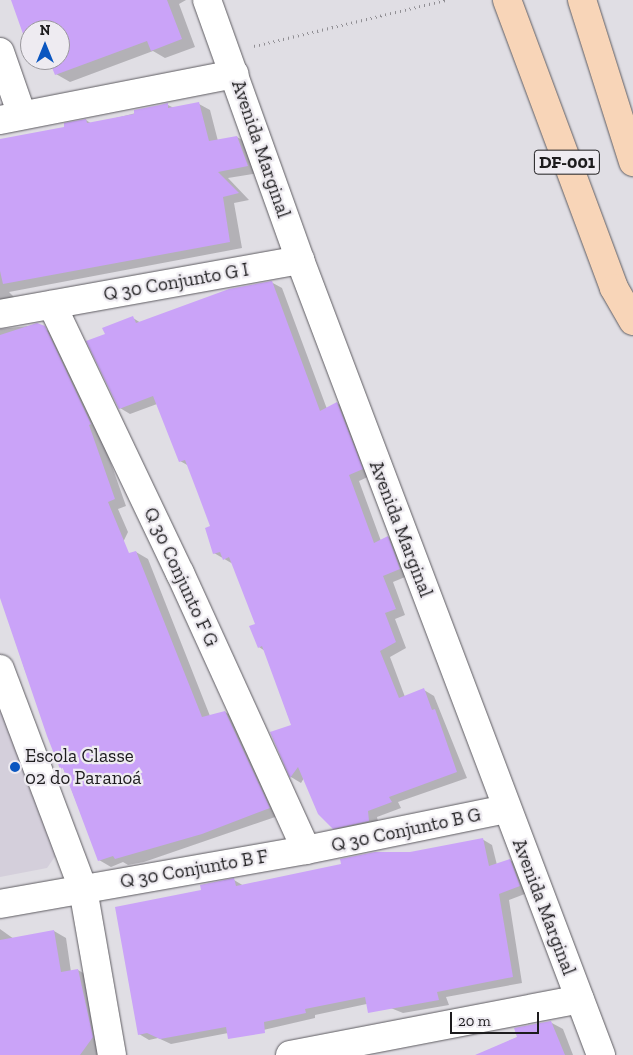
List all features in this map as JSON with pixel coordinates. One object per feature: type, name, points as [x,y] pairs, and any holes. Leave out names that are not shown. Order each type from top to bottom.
[{"type":"main road","name":"DF-001","points":[[507,0],[614,288],[633,321]]},
{"type":"main road","name":"DF-001","points":[[582,0],[633,162]]},
{"type":"street","name":"Avenida Marginal","points":[[207,0],[300,260],[506,809],[601,1055]]},
{"type":"street","points":[[0,52],[11,117],[231,63]]},
{"type":"street","name":"Q 30 Conjunto G I","points":[[0,314],[300,260]]},
{"type":"street","name":"Q 30 Conjunto F G","points":[[52,305],[180,573],[306,850]]},
{"type":"street","points":[[0,669],[83,889],[112,1055]]},
{"type":"street","name":"Q 30 Conjunto B G","points":[[306,850],[506,809]]},
{"type":"street","name":"Q 30 Conjunto B F","points":[[0,904],[306,850]]},
{"type":"street","points":[[290,1055],[388,1046],[580,999]]},
{"type":"path","points":[[231,63],[446,0]]},
{"type":"shaded area","name":"Escola Classe 02 do Paranoá","points":[[0,682],[59,851],[47,868],[0,877]]},
{"type":"building","points":[[11,0],[167,0],[182,39],[151,51],[147,41],[70,69],[70,20],[20,20],[20,25]]},
{"type":"building","points":[[53,70],[69,70],[55,75]]},
{"type":"building","points":[[199,102],[209,141],[237,136],[248,166],[218,172],[239,193],[223,197],[230,242],[3,284],[0,271],[0,139],[64,127],[64,123],[86,119],[87,123],[134,114],[134,110],[168,103],[168,108]]},
{"type":"building","points":[[272,281],[320,411],[337,402],[363,469],[349,475],[374,543],[388,536],[400,569],[383,576],[396,609],[385,613],[396,642],[380,651],[399,698],[424,688],[432,710],[435,709],[457,772],[389,797],[392,802],[368,811],[369,821],[333,829],[318,814],[298,767],[290,778],[270,732],[291,725],[262,646],[258,648],[249,626],[255,624],[229,557],[223,560],[220,552],[213,554],[205,528],[210,526],[198,494],[185,460],[179,462],[153,396],[119,409],[86,341],[105,334],[102,328],[133,316],[136,323],[229,289]]},
{"type":"building","points":[[37,323],[45,326],[91,424],[89,425],[115,499],[108,502],[129,553],[136,551],[202,717],[225,711],[270,808],[202,834],[115,859],[113,856],[98,861],[63,768],[60,769],[47,736],[0,598],[0,335]]},
{"type":"building","points":[[483,838],[489,866],[510,859],[520,886],[499,894],[513,977],[437,992],[439,1000],[368,1013],[365,997],[305,1009],[306,1013],[264,1022],[265,1033],[228,1039],[226,1027],[160,1039],[147,1033],[138,1035],[115,907],[201,890],[200,885],[234,878],[236,886],[341,864],[340,859],[375,852],[410,852]]},
{"type":"building","points":[[54,930],[61,972],[78,969],[93,1037],[80,1055],[0,1055],[0,940]]},
{"type":"building","points":[[551,1021],[565,1055],[475,1055],[517,1037],[514,1028]]},
{"type":"place","name":"Escola Classe 02 do Paranoá","points":[[15,767]]}]
